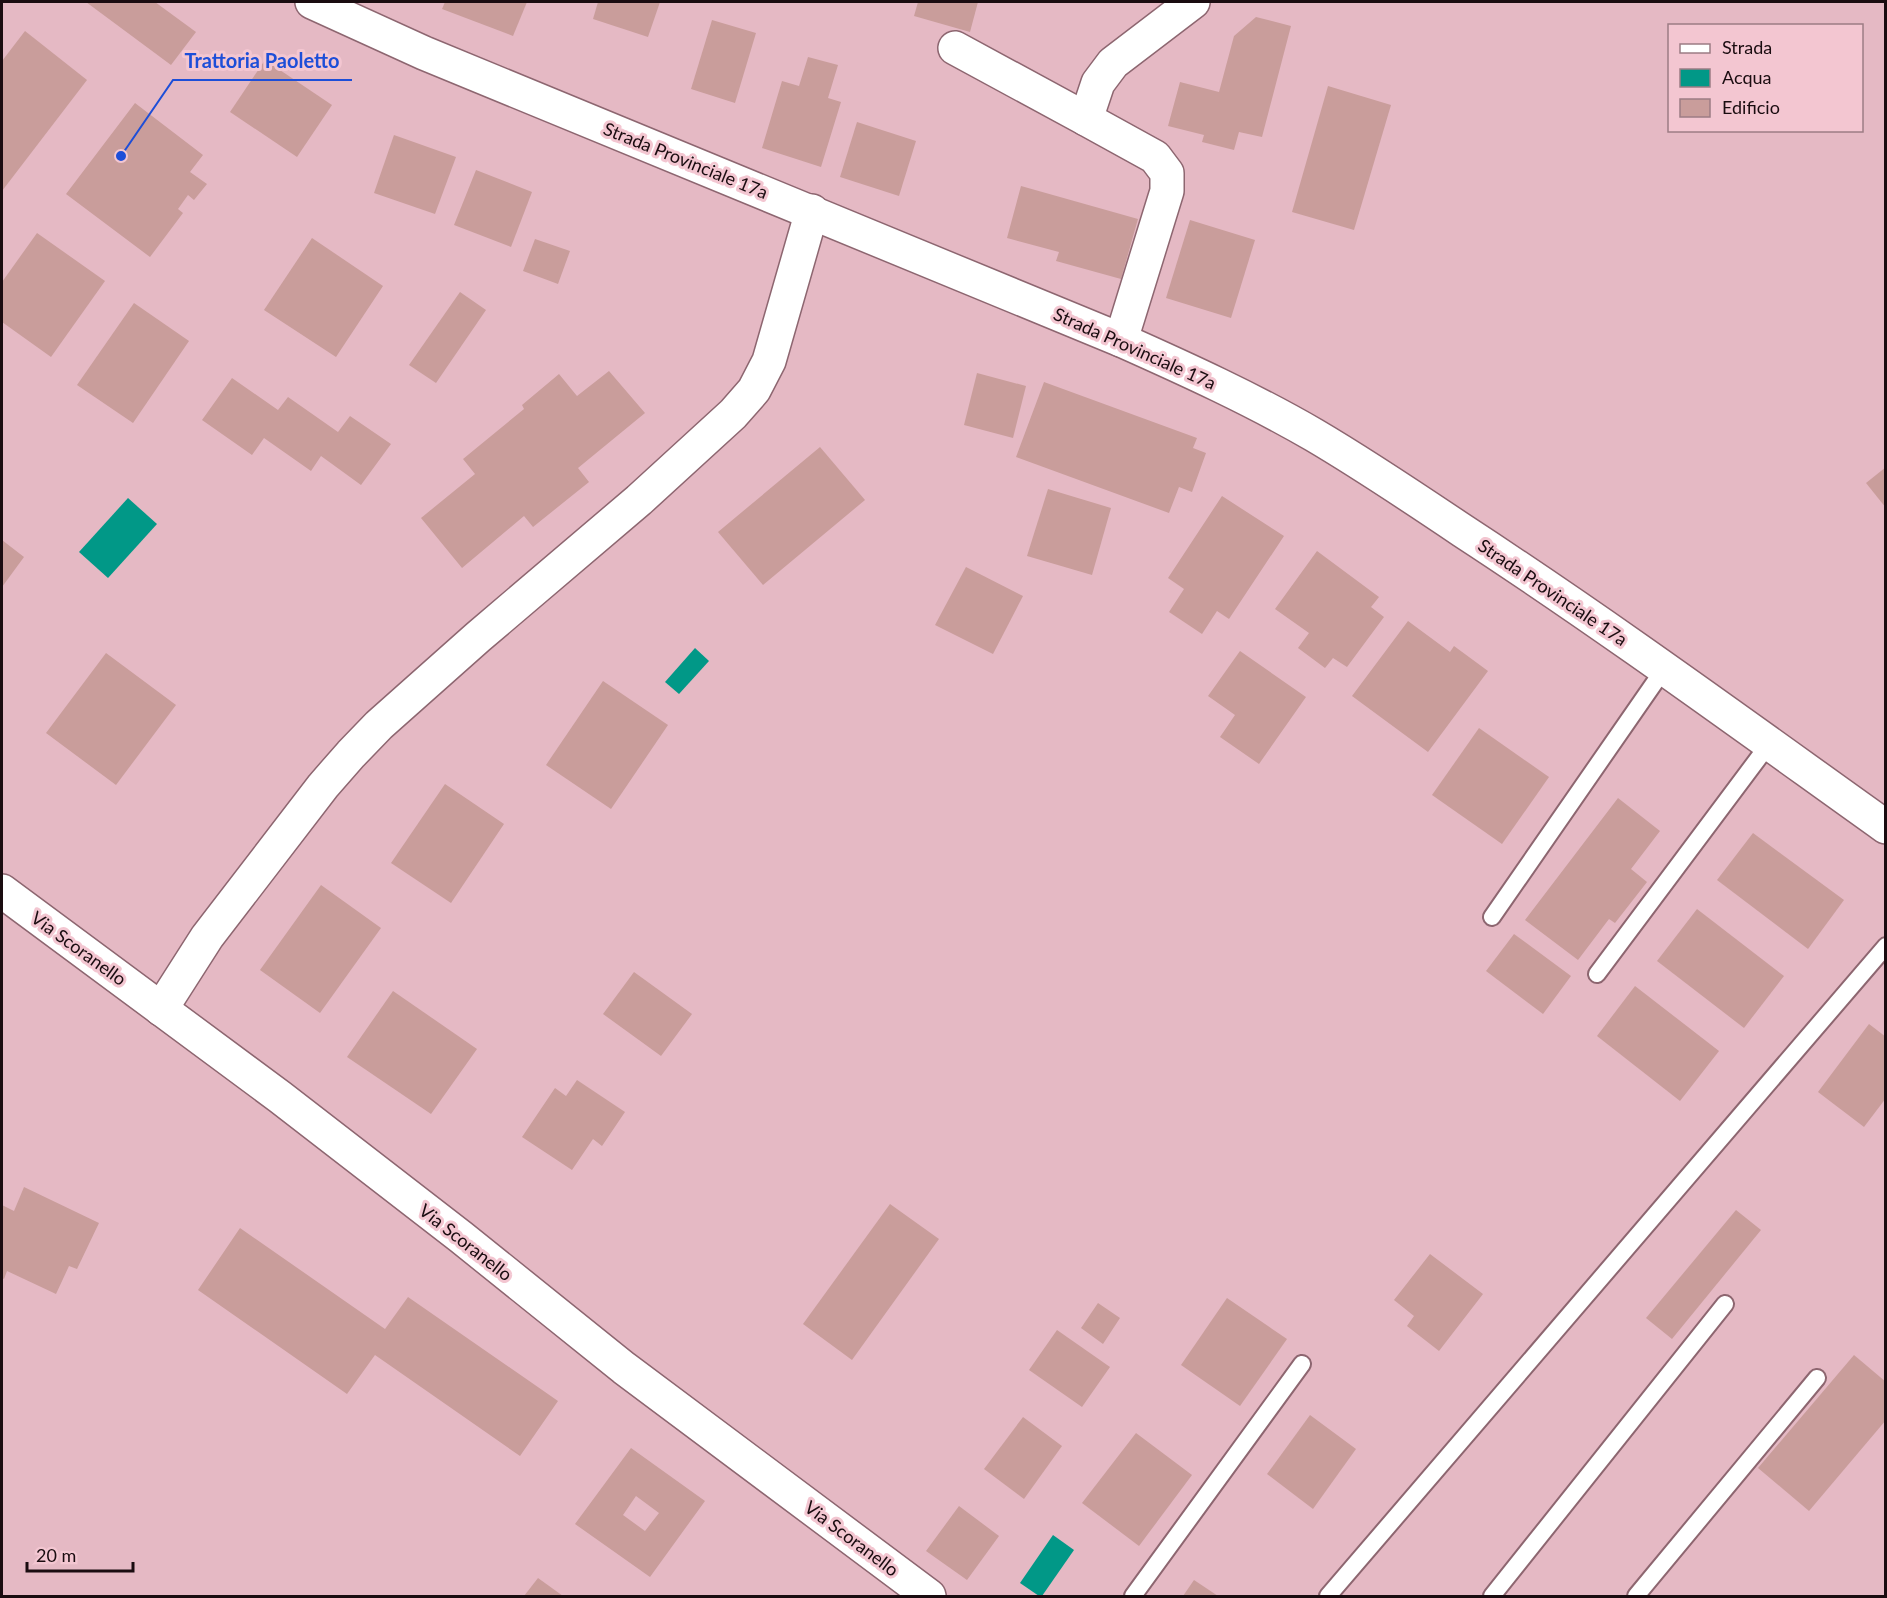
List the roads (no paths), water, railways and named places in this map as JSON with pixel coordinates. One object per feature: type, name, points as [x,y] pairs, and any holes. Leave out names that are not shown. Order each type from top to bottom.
[{"type":"street","name":"Strada Provinciale 17a","points":[[315,2],[424,53],[1121,340],[1225,388],[1312,434],[1535,578],[1886,827]]},
{"type":"street","points":[[1086,119],[1098,83],[1109,67],[1124,53],[1193,2]]},
{"type":"street","points":[[955,48],[1086,119],[1155,158],[1163,165],[1167,173],[1167,190],[1121,340]]},
{"type":"street","points":[[161,1009],[214,928],[322,786],[365,739],[478,637],[639,500],[744,403],[763,375],[769,361],[812,212]]},
{"type":"street","name":"Via Scoranello","points":[[2,891],[280,1097],[624,1368],[929,1596]]},
{"type":"lane","points":[[1492,917],[1664,669]]},
{"type":"lane","points":[[1597,974],[1769,744]]},
{"type":"lane","points":[[1328,1596],[1886,946]]},
{"type":"lane","points":[[1492,1596],[1725,1304]]},
{"type":"lane","points":[[1133,1596],[1302,1364]]},
{"type":"lane","points":[[1636,1596],[1817,1378]]},
{"type":"water","points":[[128,498],[157,524],[108,578],[79,552]]},
{"type":"water","points":[[695,648],[709,661],[679,694],[665,682]]},
{"type":"water","points":[[1053,1535],[1074,1550],[1042,1596],[1039,1596],[1020,1583]]},
{"type":"place","name":"Trattoria Paoletto","points":[[121,156]]}]
